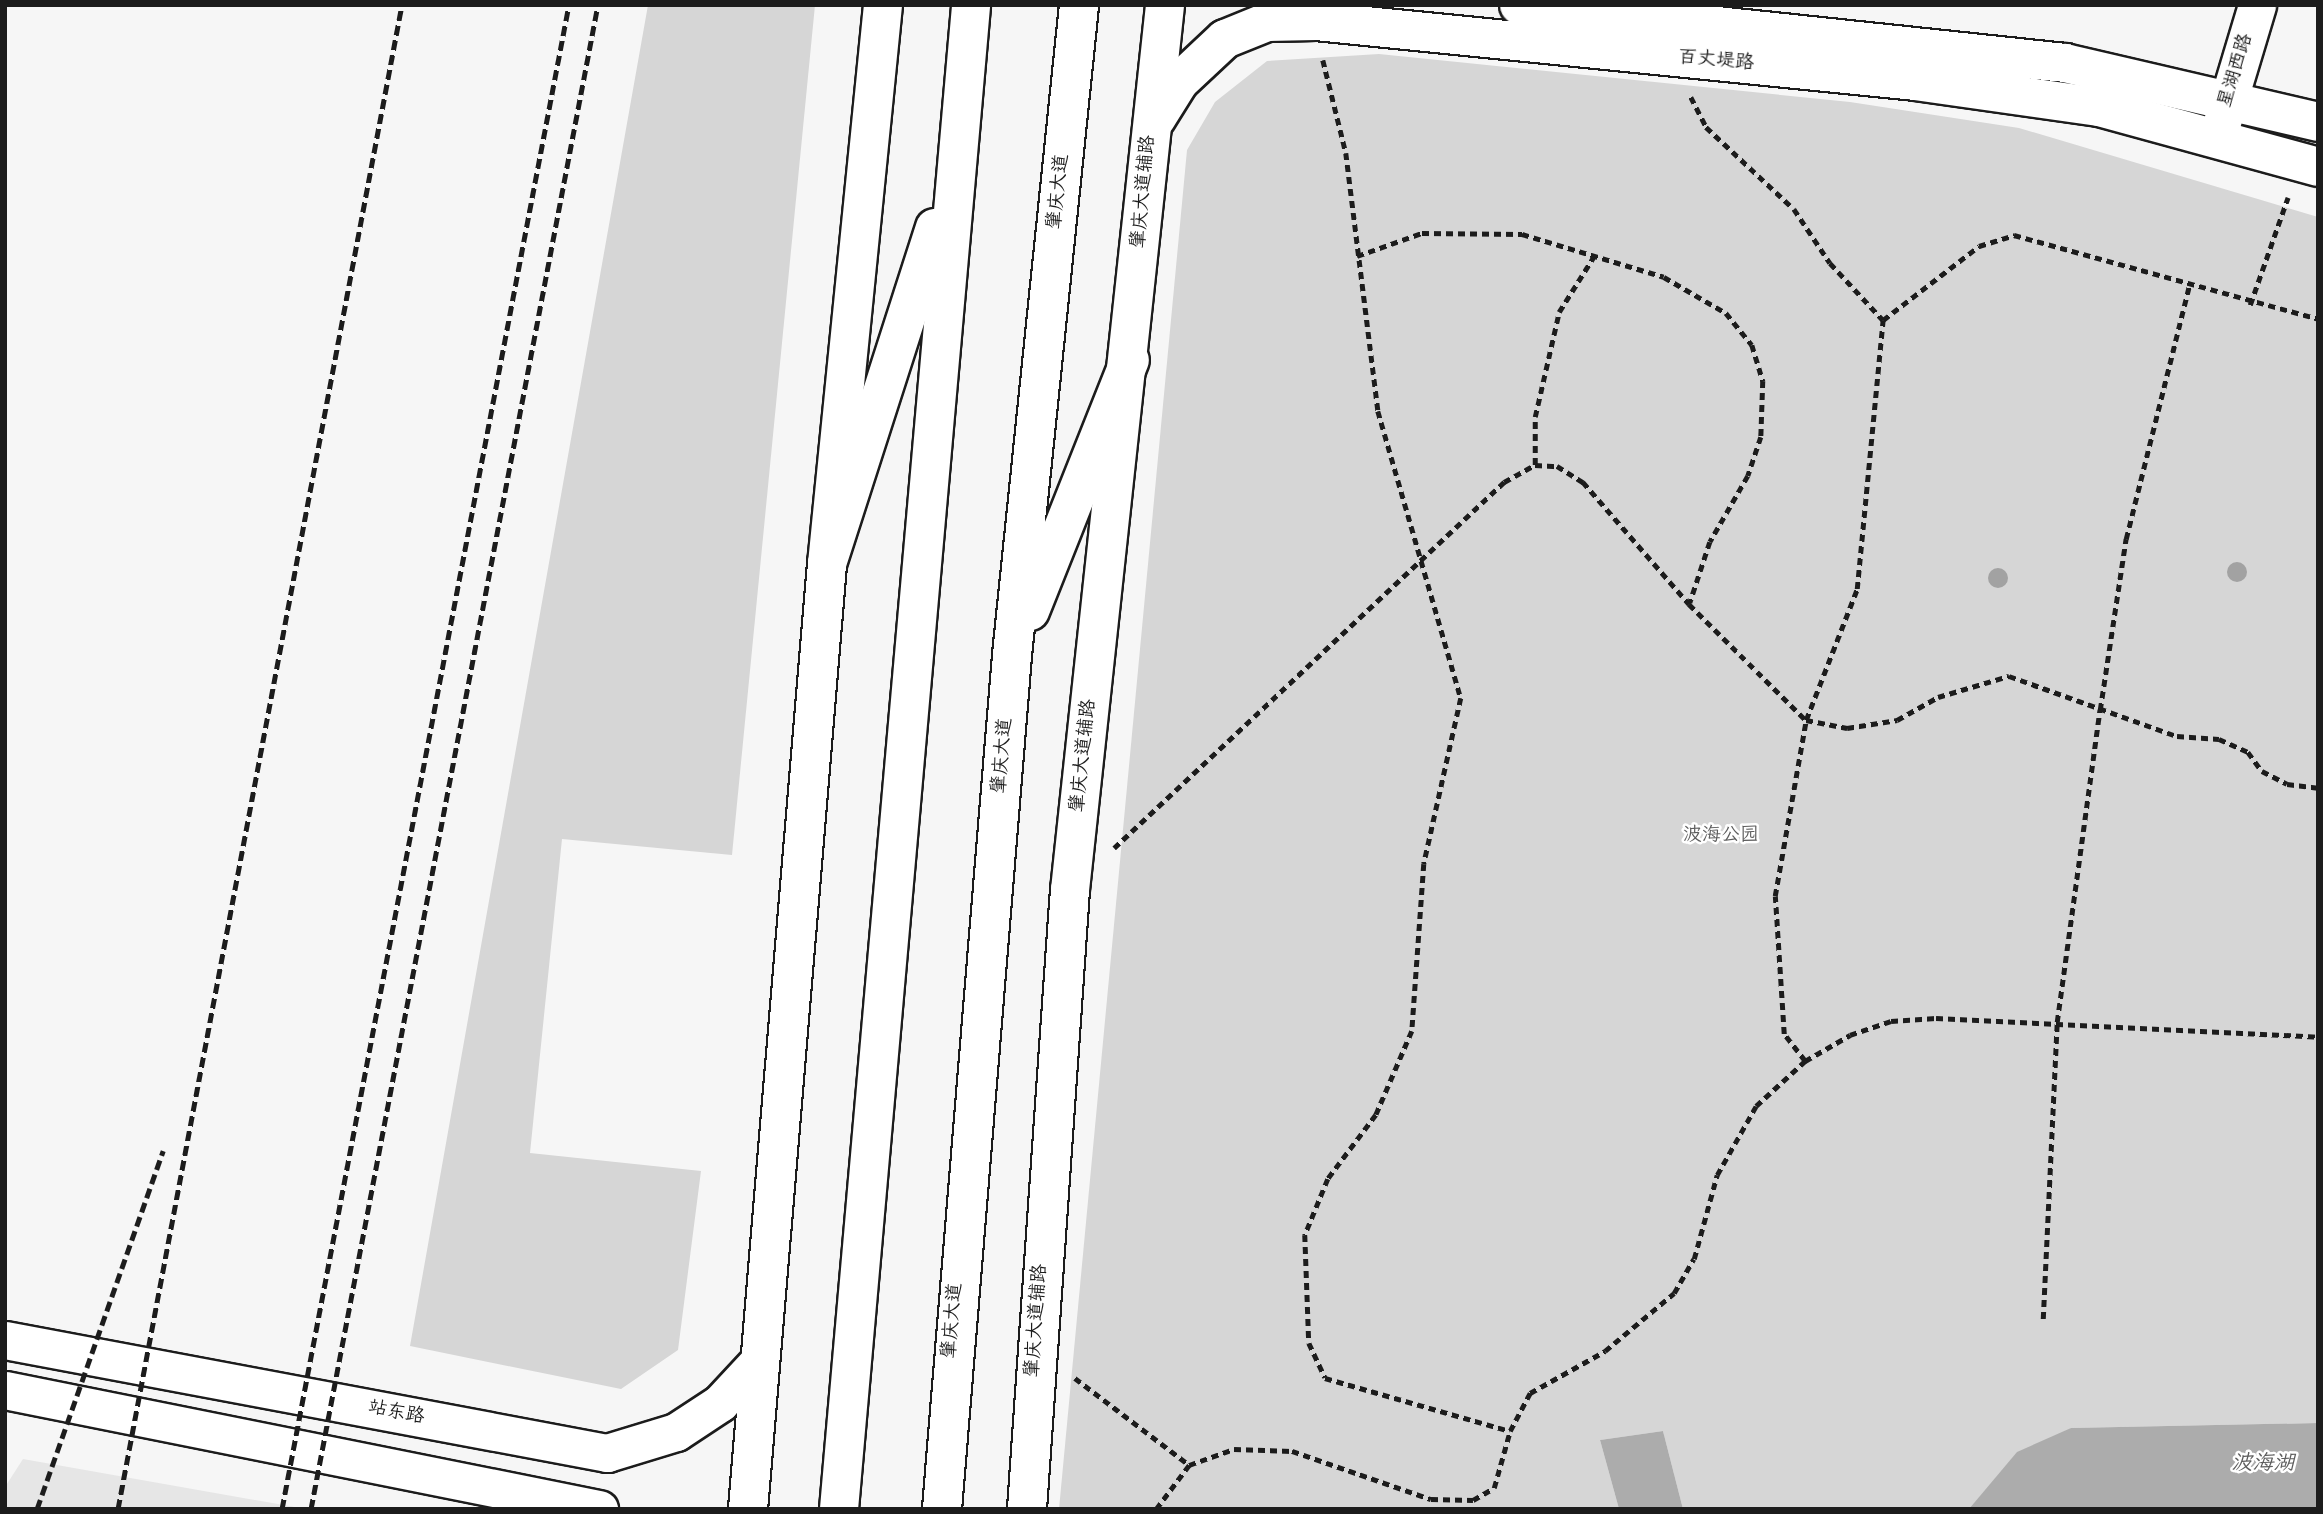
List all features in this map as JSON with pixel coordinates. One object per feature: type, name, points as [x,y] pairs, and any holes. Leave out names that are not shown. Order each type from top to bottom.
[{"type":"main road","points":[[748,1509],[827,564],[883,5]]},
{"type":"main road","points":[[839,1509],[971,5]]},
{"type":"main road","name":"肇庆大道","points":[[942,1509],[1012,655],[1079,5]]},
{"type":"main road","name":"肇庆大道辅路","points":[[1027,1509],[1036,1348],[1070,890],[1130,360],[1165,5]]},
{"type":"main road","name":"百丈堤路","points":[[1520,5],[2065,63],[2230,99],[2318,122]]},
{"type":"main road","name":"百丈堤路","points":[[1151,127],[1179,82],[1224,39],[1267,22],[1316,21],[2086,105],[2217,137],[2311,165]]},
{"type":"main road","points":[[827,564],[956,162]]},
{"type":"main road","points":[[1012,655],[1130,360]]},
{"type":"street","name":"星湖西路","points":[[2217,137],[2257,5]]},
{"type":"street","name":"站东路","points":[[5,1340],[607,1454],[676,1432],[720,1403],[759,1361]]},
{"type":"street","points":[[5,1390],[598,1509]]},
{"type":"path","points":[[1316,21],[1346,153],[1378,411],[1419,565],[1461,698],[1424,864],[1412,1031],[1376,1115],[1328,1179],[1306,1236],[1309,1343],[1325,1378],[1510,1431]]},
{"type":"path","points":[[1670,58],[1706,127],[1794,209],[1830,263],[1883,320]]},
{"type":"path","points":[[2250,305],[2311,165]]},
{"type":"path","points":[[1357,256],[1422,233],[1475,230],[1522,234],[1596,253],[1664,277],[1726,313],[1752,345],[1763,381],[1761,437],[1748,476],[1728,503],[1689,604]]},
{"type":"path","points":[[1805,1061],[1784,1034],[1775,896],[1807,720],[1857,589],[1871,489],[1873,370],[1883,320],[1979,246],[2014,235],[2250,305],[2318,319]]},
{"type":"path","points":[[1535,465],[1535,417],[1559,312],[1596,253]]},
{"type":"path","points":[[2043,1319],[2057,1022],[2100,710],[2126,539],[2189,287]]},
{"type":"path","points":[[1070,890],[1419,565],[1504,482],[1535,465],[1557,466],[1583,482],[1689,604],[1733,644],[1807,720],[1847,728],[1897,720],[1938,697],[2009,676],[2177,736],[2219,739],[2248,751],[2262,771],[2287,784],[2318,788]]},
{"type":"path","points":[[1156,1509],[1189,1465],[1234,1449],[1292,1451],[1431,1499],[1473,1500],[1494,1488],[1510,1431],[1531,1393],[1564,1371],[1605,1351],[1674,1293],[1694,1259],[1717,1175],[1756,1106],[1805,1061],[1891,1021],[2057,1022],[2318,1037]]},
{"type":"path","points":[[1036,1348],[1189,1465]]},
{"type":"shaded area","points":[[23,1459],[306,1509],[5,1509],[5,1487]]},
{"type":"green space","points":[[648,5],[815,5],[732,855],[562,839],[530,1153],[701,1171],[678,1350],[621,1389],[410,1346]]},
{"type":"green space","name":"波海公园","points":[[1379,54],[1850,102],[2019,128],[2318,217],[2318,1423],[2071,1428],[1969,1509],[1683,1509],[1663,1431],[1600,1440],[1619,1509],[1059,1509],[1187,150],[1215,102],[1267,61]]},
{"type":"water","name":"波海湖","points":[[2318,1423],[2318,1509],[1969,1509],[2017,1452],[2071,1428]]},
{"type":"water","points":[[1663,1431],[1683,1509],[1619,1509],[1600,1440]]},
{"type":"railway","points":[[118,1509],[402,5]]},
{"type":"railway","points":[[282,1509],[569,5]]},
{"type":"railway","points":[[311,1509],[598,5]]},
{"type":"railway","points":[[37,1509],[163,1151]]}]
